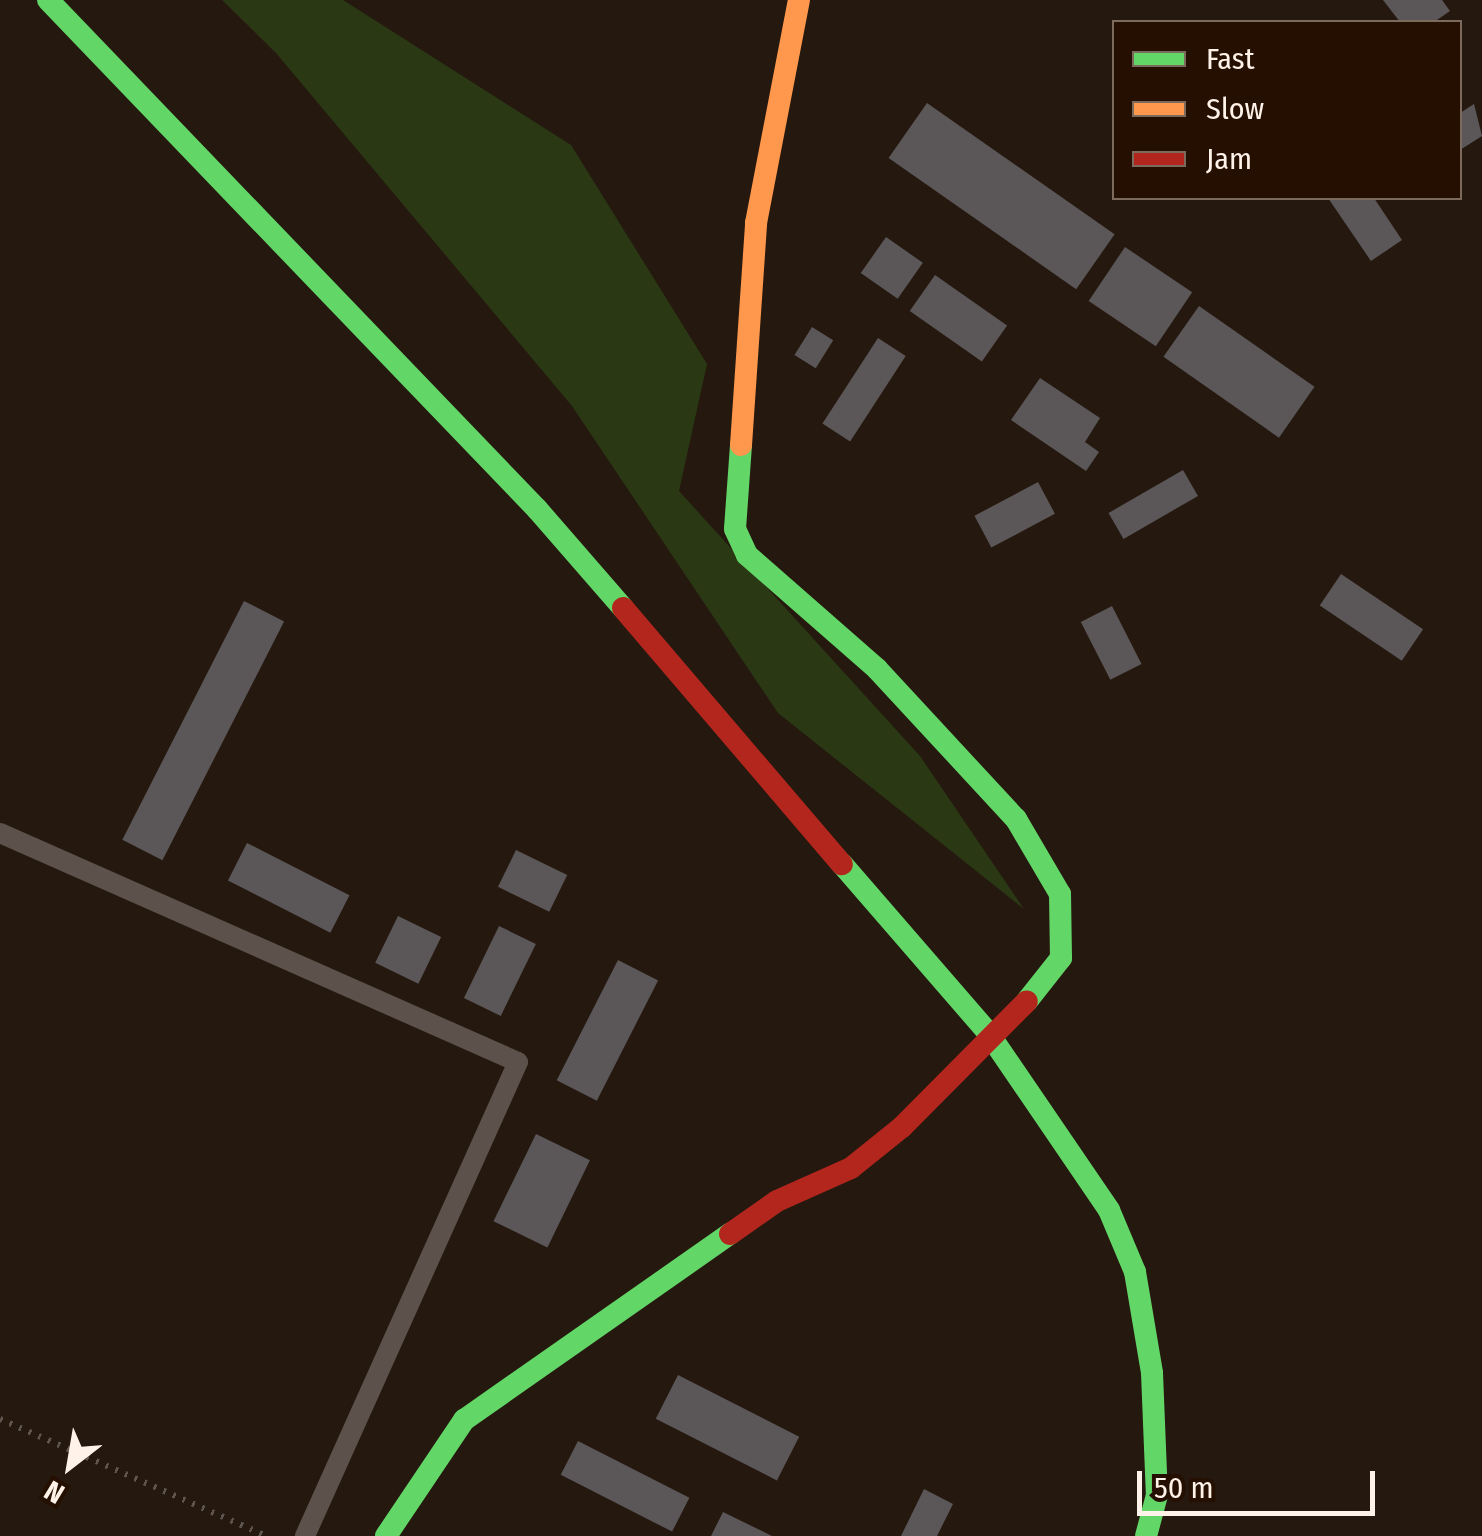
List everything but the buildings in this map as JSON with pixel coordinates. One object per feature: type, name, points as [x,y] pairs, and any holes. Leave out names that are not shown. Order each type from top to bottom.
[{"type":"street","points":[[48,0],[537,510],[989,1034],[1068,1142],[1110,1210],[1136,1272],[1153,1390],[1157,1495],[1146,1536]]},
{"type":"street","points":[[386,1536],[464,1420],[776,1201],[851,1168],[902,1127],[989,1034],[1052,976],[1061,958],[1060,894],[1016,819],[973,768],[877,670],[747,555],[735,529],[756,222],[788,26],[799,0]]},
{"type":"lane","points":[[0,833],[518,1062],[305,1536]]},
{"type":"path","points":[[0,1419],[266,1536]]},
{"type":"green space","points":[[222,0],[343,0],[571,145],[707,364],[679,491],[920,756],[1024,909],[778,713],[572,406],[276,53]]},
{"type":"traffic: fast","points":[[48,0],[537,509],[623,608]]},
{"type":"traffic: fast","points":[[741,445],[735,529],[747,555],[877,669],[1016,819],[1060,894],[1061,958],[1027,1001]]},
{"type":"traffic: fast","points":[[842,864],[989,1034],[1109,1210],[1135,1272],[1152,1373],[1157,1495],[1146,1536]]},
{"type":"traffic: fast","points":[[386,1536],[464,1420],[730,1234]]},
{"type":"traffic: slow","points":[[741,445],[756,223],[799,0]]},
{"type":"traffic: jam","points":[[623,608],[842,864]]},
{"type":"traffic: jam","points":[[730,1234],[777,1201],[851,1168],[902,1127],[1027,1001]]}]
